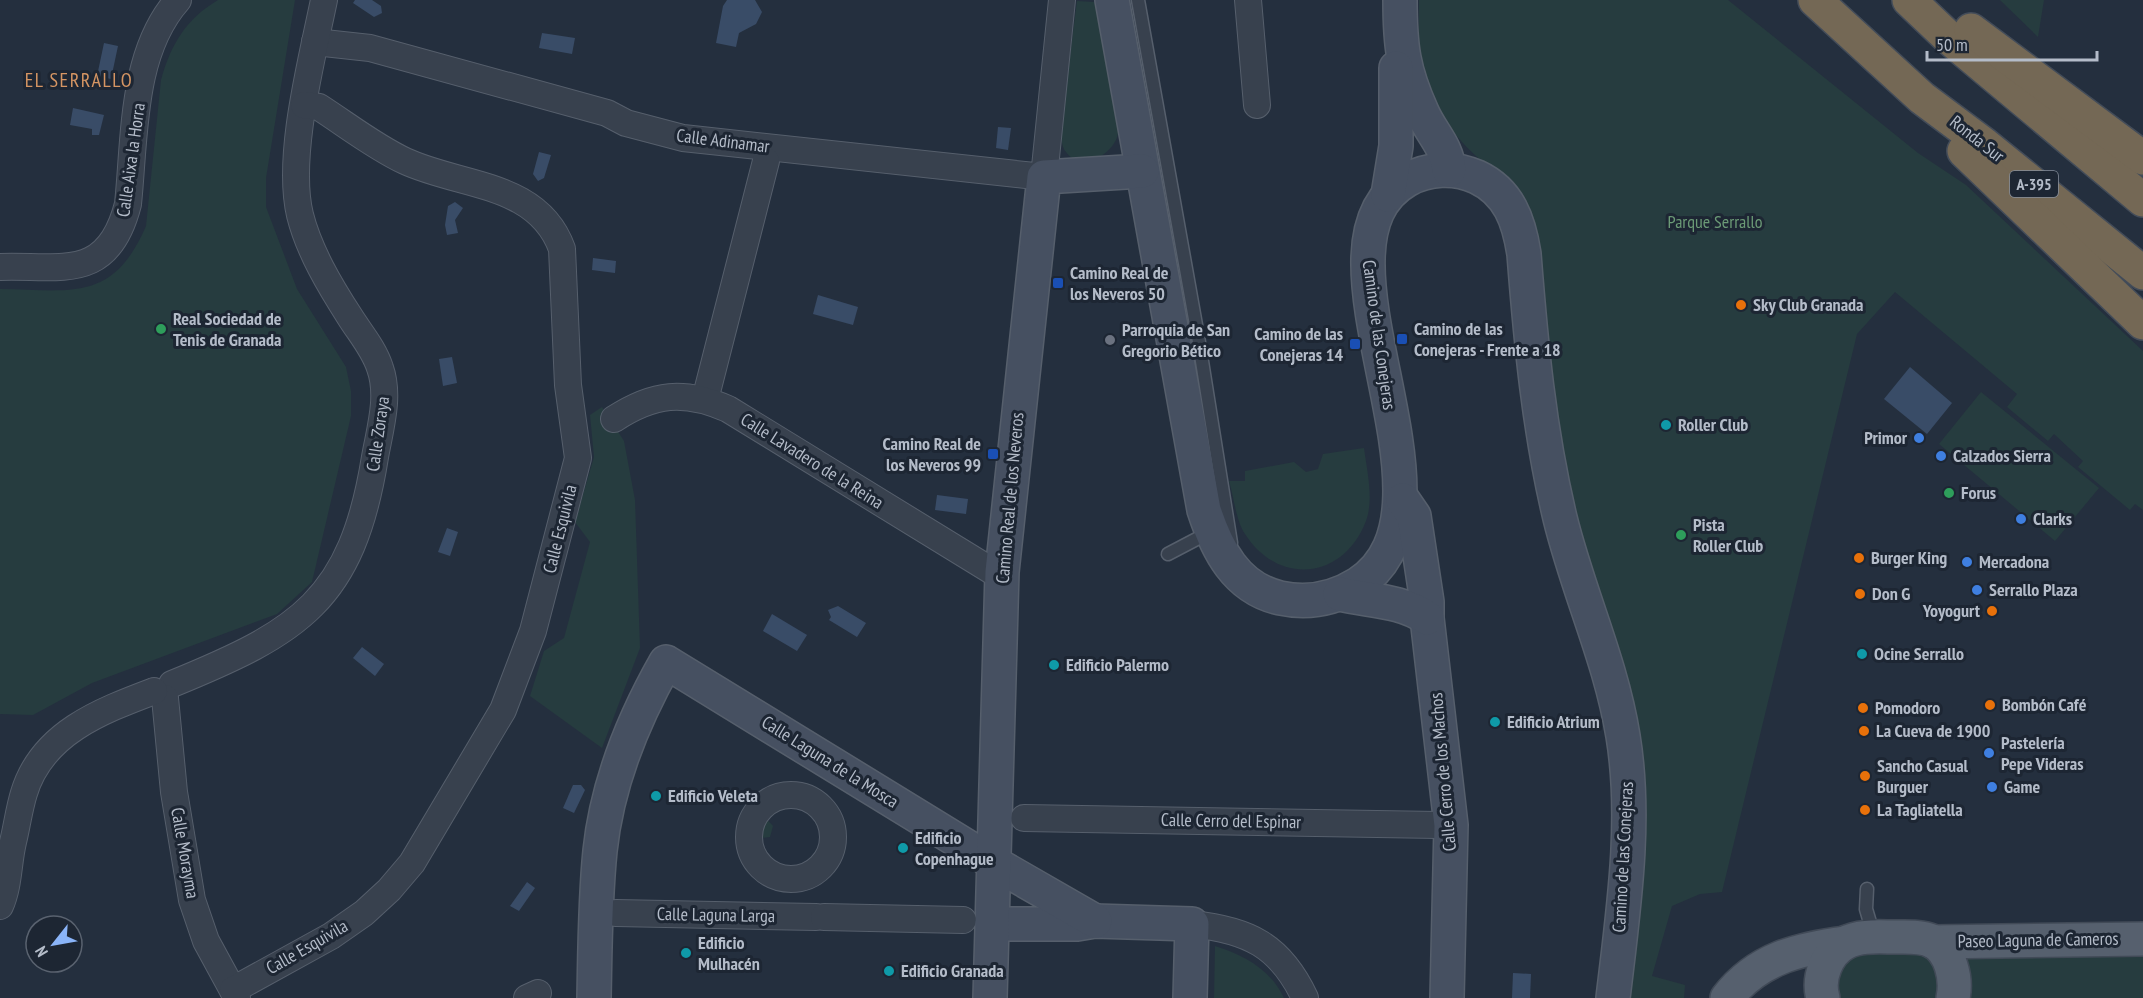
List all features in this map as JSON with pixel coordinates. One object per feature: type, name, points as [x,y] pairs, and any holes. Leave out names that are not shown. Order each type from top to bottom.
[{"type":"highway","name":"Ronda Sur","points":[[1815,0],[1922,98],[1985,145],[2143,273]]},
{"type":"highway","points":[[1909,0],[1948,37],[2143,200]]},
{"type":"highway","points":[[1918,0],[1960,21],[2143,158]]},
{"type":"highway","points":[[1922,98],[1972,161],[2143,323]]},
{"type":"main road","name":"Camino de las Conejeras","points":[[1112,0],[1196,473],[1217,548],[1237,574],[1265,593],[1295,600],[1318,600],[1340,594],[1367,578],[1386,556],[1397,532],[1401,496],[1370,285],[1368,250],[1371,223],[1401,186],[1430,171],[1449,170],[1469,173],[1494,187],[1507,201],[1517,220],[1524,254],[1541,432],[1561,521],[1615,694],[1623,737],[1628,817],[1613,998]]},
{"type":"main road","points":[[1400,0],[1400,49],[1410,84],[1401,186]]},
{"type":"main road","points":[[1405,128],[1448,154],[1449,170]]},
{"type":"main road","name":"Calle Adinamar","points":[[1044,177],[1142,171]]},
{"type":"main road","name":"Camino Real de los Neveros","points":[[990,998],[978,922],[994,863],[1002,572],[1044,177]]},
{"type":"main road","name":"Calle Cerro de los Machos","points":[[1401,496],[1414,516],[1427,602],[1451,825],[1447,998]]},
{"type":"main road","points":[[1340,594],[1397,604],[1427,618]]},
{"type":"main road","name":"Calle Laguna de la Mosca","points":[[594,998],[600,850],[606,816],[634,723],[666,662],[994,863]]},
{"type":"main road","name":"Calle Laguna Larga","points":[[994,863],[1095,921]]},
{"type":"main road","name":"Calle Laguna Larga","points":[[978,922],[1077,924],[1095,921],[1192,924]]},
{"type":"main road","points":[[1190,998],[1192,924]]},
{"type":"main road","name":"Paseo Laguna de Cameros","points":[[1860,940],[1914,938],[1933,942],[2143,939]]},
{"type":"main road","points":[[1726,998],[1754,970],[1779,956],[1812,947],[1860,940]]},
{"type":"main road","points":[[1823,998],[1821,979],[1825,965],[1860,940]]},
{"type":"main road","points":[[1933,942],[1950,963],[1955,976],[1953,998]]},
{"type":"street","name":"Calle Aixa la Horra","points":[[0,267],[62,269],[82,265],[98,256],[112,242],[123,224],[128,204],[139,95],[150,45],[163,16],[178,0]]},
{"type":"street","name":"Calle Zoraya","points":[[0,906],[25,791],[50,747],[72,728],[116,706],[164,691],[266,642],[300,620],[335,578],[354,541],[371,485],[384,388],[380,367],[318,260],[300,214],[295,179],[304,105],[324,0]]},
{"type":"street","name":"Camino Real de los Neveros","points":[[1044,177],[1062,0]]},
{"type":"street","points":[[1248,0],[1257,105]]},
{"type":"street","name":"Calle Adinamar","points":[[315,42],[370,48],[607,113],[626,123],[683,138],[1044,177]]},
{"type":"street","name":"Calle Esquivila","points":[[235,994],[331,936],[364,913],[390,890],[412,863],[503,710],[533,631],[578,458],[568,385],[562,249],[556,232],[543,215],[511,196],[405,160],[319,107],[304,105]]},
{"type":"street","points":[[708,388],[766,161]]},
{"type":"street","name":"Calle Lavadero de la Reina","points":[[614,419],[637,404],[662,398],[684,396],[705,399],[728,409],[992,571],[1002,572]]},
{"type":"street","name":"Calle Morayma","points":[[164,691],[174,792],[192,900],[206,941],[235,994]]},
{"type":"street","name":"Calle Cerro del Espinar","points":[[1024,818],[1438,825]]},
{"type":"street","name":"Calle Laguna Larga","points":[[616,913],[773,909],[978,922]]},
{"type":"street","points":[[1192,924],[1233,930],[1259,941],[1280,958],[1305,998]]},
{"type":"lane","points":[[1138,0],[1198,336],[1237,574]]},
{"type":"lane","points":[[1168,554],[1211,531]]},
{"type":"lane","points":[[1860,940],[1867,889]]},
{"type":"green space","name":"Real Sociedad de Tenis de Granada","points":[[218,0],[295,0],[266,178],[266,207],[297,289],[346,367],[351,391],[351,416],[312,582],[277,614],[92,683],[33,715],[0,714],[0,289],[69,290],[87,287],[104,280],[119,268],[133,251],[146,226],[161,80],[165,67],[181,34],[197,15]]},
{"type":"green space","name":"Parque Serrallo","points":[[1419,0],[1728,0],[1918,153],[1966,185],[2143,351],[2143,510],[2135,504],[2130,510],[2078,467],[2083,461],[2054,434],[2048,441],[2007,407],[2017,394],[1895,292],[1857,334],[1722,892],[1700,894],[1672,906],[1652,976],[1685,985],[1684,998],[1623,998],[1637,855],[1575,525],[1494,171],[1456,135],[1436,106],[1423,74],[1420,56]]},
{"type":"green space","points":[[2000,0],[2044,0],[2038,37]]},
{"type":"green space","points":[[1077,1],[1094,2],[1099,14],[1118,105],[1119,120],[1116,141],[1104,154],[1088,161],[1072,158],[1065,150],[1060,135]]},
{"type":"green space","points":[[1981,392],[2099,488],[2055,541],[1939,444]]},
{"type":"green space","points":[[602,407],[624,441],[635,500],[640,648],[602,748],[530,696],[544,651],[564,638],[590,542],[575,522],[594,457],[590,415]]},
{"type":"green space","points":[[1364,448],[1369,485],[1368,512],[1356,540],[1343,555],[1327,565],[1310,569],[1292,568],[1275,562],[1259,551],[1242,529],[1229,481],[1245,481],[1245,471],[1294,462],[1306,472],[1318,469],[1323,454]]},
{"type":"green space","points":[[761,813],[773,826],[770,837],[753,839],[754,828]]},
{"type":"green space","points":[[1215,946],[1255,964],[1271,979],[1284,998],[1214,998]]},
{"type":"green space","points":[[1912,947],[1938,964],[1941,998],[1836,998],[1838,967],[1862,949]]},
{"type":"green space","points":[[2143,951],[2143,998],[1964,998],[1958,954]]},
{"type":"water","points":[[355,0],[372,0],[381,6],[382,13],[374,17],[353,3]]},
{"type":"water","points":[[727,0],[755,0],[762,12],[756,24],[739,33],[736,47],[716,43],[723,6]]},
{"type":"water","points":[[542,33],[575,38],[572,54],[539,48]]},
{"type":"water","points":[[104,43],[118,46],[111,79],[97,76]]},
{"type":"water","points":[[73,108],[104,115],[99,135],[92,135],[92,129],[70,125]]},
{"type":"water","points":[[998,127],[1011,128],[1008,150],[996,148]]},
{"type":"water","points":[[539,152],[551,155],[544,178],[538,181],[533,174]]},
{"type":"water","points":[[455,202],[463,208],[455,220],[458,233],[447,235],[445,225],[448,206]]},
{"type":"water","points":[[593,258],[616,261],[615,273],[592,270]]},
{"type":"water","points":[[818,295],[858,307],[853,325],[813,314]]},
{"type":"water","points":[[452,357],[457,383],[443,386],[439,359]]},
{"type":"water","points":[[1910,367],[1952,403],[1927,434],[1884,399]]},
{"type":"water","points":[[937,495],[968,499],[966,514],[935,510]]},
{"type":"water","points":[[447,528],[458,532],[450,556],[438,552]]},
{"type":"water","points":[[838,606],[866,623],[857,637],[829,620],[831,617],[828,610]]},
{"type":"water","points":[[772,614],[807,635],[797,651],[763,631]]},
{"type":"water","points":[[362,647],[384,664],[375,676],[353,658]]},
{"type":"water","points":[[573,785],[581,785],[585,790],[574,813],[563,808]]},
{"type":"water","points":[[527,882],[535,888],[519,911],[510,906]]},
{"type":"water","points":[[1513,973],[1531,974],[1530,998],[1512,998]]},
{"type":"place","name":"Camino Real de los Neveros 50","points":[[1058,283]]},
{"type":"place","name":"Sky Club Granada","points":[[1741,305]]},
{"type":"place","name":"Real Sociedad de Tenis de Granada","points":[[161,329]]},
{"type":"place","name":"Camino de las Conejeras - Frente a 18","points":[[1402,339]]},
{"type":"place","name":"Parroquia de San Gregorio Bético","points":[[1110,340]]},
{"type":"place","name":"Camino de las Conejeras 14","points":[[1355,344]]},
{"type":"place","name":"Roller Club","points":[[1666,425]]},
{"type":"place","name":"Primor","points":[[1919,438]]},
{"type":"place","name":"Camino Real de los Neveros 99","points":[[993,454]]},
{"type":"place","name":"Calzados Sierra","points":[[1941,456]]},
{"type":"place","name":"Forus","points":[[1949,493]]},
{"type":"place","name":"Clarks","points":[[2021,519]]},
{"type":"place","name":"Pista Roller Club","points":[[1681,535]]},
{"type":"place","name":"Burger King","points":[[1859,558]]},
{"type":"place","name":"Mercadona","points":[[1967,562]]},
{"type":"place","name":"Serrallo Plaza","points":[[1977,590]]},
{"type":"place","name":"Don G","points":[[1860,594]]},
{"type":"place","name":"Yoyogurt","points":[[1992,611]]},
{"type":"place","name":"Ocine Serrallo","points":[[1862,654]]},
{"type":"place","name":"Edificio Palermo","points":[[1054,665]]},
{"type":"place","name":"Bombón Café","points":[[1990,705]]},
{"type":"place","name":"Pomodoro","points":[[1863,708]]},
{"type":"place","name":"Edificio Atrium","points":[[1495,722]]},
{"type":"place","name":"La Cueva de 1900","points":[[1864,731]]},
{"type":"place","name":"Pastelería Pepe Videras","points":[[1989,753]]},
{"type":"place","name":"Sancho Casual Burguer","points":[[1865,776]]},
{"type":"place","name":"Game","points":[[1992,787]]},
{"type":"place","name":"Edificio Veleta","points":[[656,796]]},
{"type":"place","name":"La Tagliatella","points":[[1865,810]]},
{"type":"place","name":"Edificio Copenhague","points":[[903,848]]},
{"type":"place","name":"Edificio Mulhacén","points":[[686,953]]},
{"type":"place","name":"Edificio Granada","points":[[889,971]]},
{"type":"district","name":"EL SERRALLO","points":[[79,80]]}]
